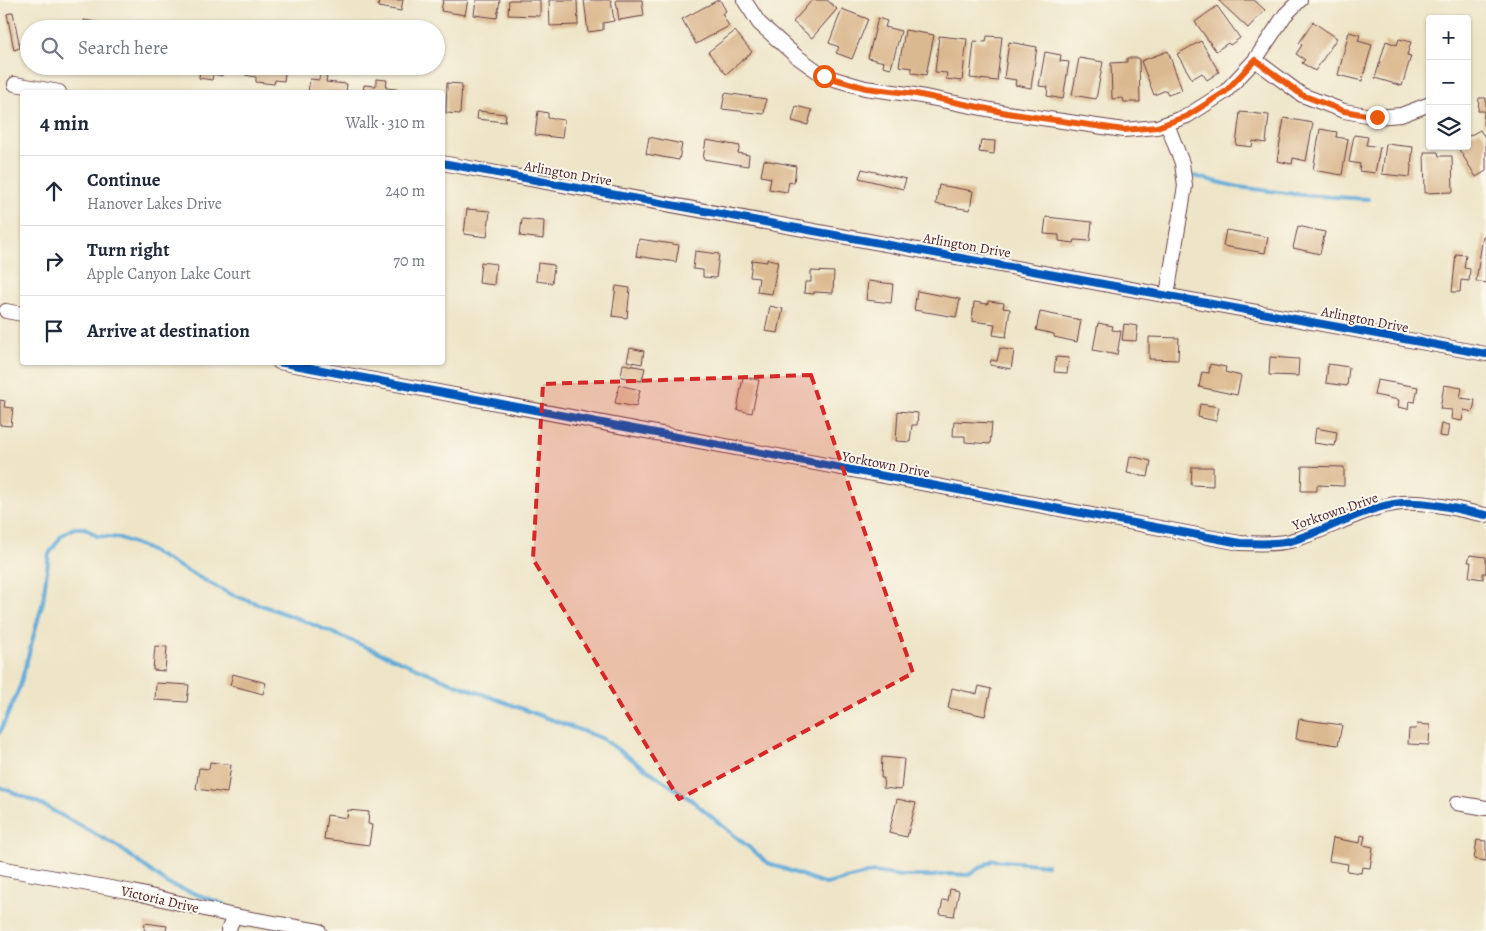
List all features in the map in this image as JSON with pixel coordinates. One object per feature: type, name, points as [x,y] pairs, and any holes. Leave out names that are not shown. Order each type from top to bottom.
[{"type":"street","points":[[744,0],[759,23],[796,56],[824,76],[866,88],[916,94],[1007,113],[1124,130],[1157,127],[1167,124],[1187,116],[1225,92],[1255,60],[1285,15],[1300,0]]},
{"type":"street","points":[[1255,60],[1302,95],[1344,111],[1385,117],[1401,115],[1427,105]]},
{"type":"street","points":[[15,84],[48,90]]},
{"type":"street","points":[[1167,124],[1182,164],[1185,186],[1167,295]]},
{"type":"street","name":"Arlington Drive","points":[[445,163],[1486,354]]},
{"type":"street","points":[[6,311],[20,314]]},
{"type":"street","name":"Yorktown Drive","points":[[295,365],[1240,542],[1267,544],[1288,541],[1312,534],[1375,508],[1401,503],[1427,504],[1486,515]]},
{"type":"street","points":[[1457,803],[1486,808]]},
{"type":"street","name":"Victoria Drive","points":[[0,868],[133,892],[234,916],[319,931]]},
{"type":"street","points":[[228,931],[234,916]]},
{"type":"highlighted area","points":[[811,375],[913,673],[679,799],[533,559],[543,384]]},
{"type":"building","points":[[379,0],[403,0],[401,11],[378,7]]},
{"type":"building","points":[[443,0],[468,0],[465,15],[441,11]]},
{"type":"building","points":[[476,0],[500,0],[497,18],[474,15]]},
{"type":"building","points":[[509,0],[540,0],[540,16],[508,15]]},
{"type":"building","points":[[549,0],[577,0],[578,25],[550,26]]},
{"type":"building","points":[[584,0],[611,0],[614,21],[603,23],[603,30],[588,32]]},
{"type":"building","points":[[616,0],[642,0],[644,16],[619,20]]},
{"type":"building","points":[[720,0],[726,11],[722,14],[729,26],[696,44],[682,19]]},
{"type":"building","points":[[812,0],[827,0],[837,9],[812,38],[793,22]]},
{"type":"building","points":[[1218,0],[1254,0],[1265,10],[1248,28]]},
{"type":"building","points":[[1217,6],[1240,38],[1216,51],[1195,22]]},
{"type":"building","points":[[842,9],[868,19],[852,59],[836,53],[839,47],[829,43]]},
{"type":"building","points":[[13,12],[20,48],[14,50],[7,14]]},
{"type":"building","points":[[878,18],[887,21],[885,27],[901,31],[891,68],[883,66],[884,62],[868,58]]},
{"type":"building","points":[[1313,22],[1337,38],[1315,71],[1302,63],[1305,60],[1296,54],[1302,45],[1299,43]]},
{"type":"building","points":[[905,30],[934,35],[926,75],[912,73],[912,68],[899,66]]},
{"type":"building","points":[[735,31],[752,52],[726,74],[708,52]]},
{"type":"building","points":[[1349,32],[1360,35],[1358,41],[1372,45],[1362,81],[1338,75]]},
{"type":"building","points":[[939,36],[967,39],[962,81],[946,79],[947,73],[935,72]]},
{"type":"building","points":[[987,36],[1002,37],[997,81],[970,78],[974,41],[986,42]]},
{"type":"building","points":[[1399,39],[1411,42],[1407,55],[1411,56],[1402,86],[1375,78],[1386,41],[1397,45]]},
{"type":"building","points":[[1201,41],[1219,72],[1207,80],[1202,73],[1192,79],[1177,54]]},
{"type":"building","points":[[1009,42],[1037,47],[1031,88],[1015,85],[1016,80],[1004,78]]},
{"type":"building","points":[[1168,51],[1182,90],[1168,95],[1166,90],[1154,95],[1141,61]]},
{"type":"building","points":[[1045,52],[1061,55],[1060,61],[1069,62],[1063,99],[1047,96],[1048,87],[1039,86]]},
{"type":"building","points":[[1079,58],[1103,62],[1096,99],[1072,95]]},
{"type":"building","points":[[1127,58],[1139,58],[1140,102],[1124,102],[1123,98],[1112,99],[1111,63],[1127,62]]},
{"type":"building","points":[[199,75],[213,75],[212,80],[199,78]]},
{"type":"building","points":[[245,75],[285,75],[284,81],[275,80],[274,84],[256,82],[256,77]]},
{"type":"building","points":[[320,75],[327,75],[326,82],[347,84],[346,90],[308,90],[310,79],[319,80]]},
{"type":"building","points":[[376,79],[387,80],[386,88],[405,90],[363,90],[364,85],[376,86]]},
{"type":"building","points":[[447,83],[462,84],[460,114],[446,113]]},
{"type":"building","points":[[725,93],[766,99],[764,114],[722,109]]},
{"type":"building","points":[[1479,98],[1486,98],[1486,125],[1483,125],[1484,111],[1478,111]]},
{"type":"building","points":[[796,106],[812,110],[808,125],[792,121]]},
{"type":"building","points":[[478,111],[506,114],[505,122],[477,119]]},
{"type":"building","points":[[538,111],[548,113],[548,118],[564,120],[562,138],[535,135]]},
{"type":"building","points":[[1240,112],[1269,115],[1266,143],[1253,141],[1252,147],[1236,145]]},
{"type":"building","points":[[1284,118],[1313,123],[1306,161],[1293,158],[1292,164],[1277,161]]},
{"type":"building","points":[[1320,129],[1337,132],[1336,137],[1348,139],[1342,175],[1313,170]]},
{"type":"building","points":[[1480,130],[1486,139],[1486,171],[1476,177],[1459,150],[1471,150],[1471,135]]},
{"type":"building","points":[[1354,135],[1368,137],[1366,145],[1380,147],[1375,173],[1359,171],[1360,164],[1349,162]]},
{"type":"building","points":[[649,137],[682,144],[679,160],[646,154]]},
{"type":"building","points":[[706,140],[740,146],[738,153],[749,155],[748,166],[703,159]]},
{"type":"building","points":[[981,140],[995,141],[994,154],[979,152]]},
{"type":"building","points":[[1386,144],[1413,147],[1410,177],[1382,174]]},
{"type":"building","points":[[1424,152],[1438,152],[1439,156],[1452,156],[1453,192],[1425,193]]},
{"type":"building","points":[[764,160],[796,166],[794,183],[789,182],[787,192],[769,189],[771,178],[761,176]]},
{"type":"building","points":[[862,169],[906,179],[903,189],[859,178]]},
{"type":"building","points":[[939,185],[973,191],[970,210],[936,204]]},
{"type":"building","points":[[467,209],[490,211],[487,237],[464,234]]},
{"type":"building","points":[[1046,217],[1092,222],[1090,241],[1075,240],[1074,243],[1059,241],[1059,235],[1044,234]]},
{"type":"building","points":[[522,219],[544,221],[543,239],[520,236]]},
{"type":"building","points":[[1298,226],[1325,232],[1320,254],[1293,248]]},
{"type":"building","points":[[1226,230],[1268,237],[1265,253],[1223,246]]},
{"type":"building","points":[[1483,236],[1486,236],[1486,283],[1476,281]]},
{"type":"building","points":[[639,239],[679,245],[676,262],[636,256]]},
{"type":"building","points":[[695,251],[719,254],[716,278],[703,277],[703,270],[693,269]]},
{"type":"building","points":[[1456,254],[1466,255],[1464,268],[1470,269],[1469,281],[1461,280],[1460,292],[1452,292]]},
{"type":"building","points":[[767,259],[778,261],[772,294],[757,292],[759,278],[750,277],[752,260],[767,262]]},
{"type":"building","points":[[481,262],[496,264],[494,285],[479,283]]},
{"type":"building","points":[[538,263],[554,265],[552,283],[536,281]]},
{"type":"building","points":[[811,271],[834,272],[833,293],[804,293],[805,282],[811,282]]},
{"type":"building","points":[[868,281],[893,284],[891,303],[866,300]]},
{"type":"building","points":[[616,286],[630,288],[627,318],[612,316]]},
{"type":"building","points":[[917,291],[960,299],[956,317],[914,310]]},
{"type":"building","points":[[988,301],[1004,303],[1003,308],[1010,309],[1006,337],[993,335],[995,324],[972,321],[974,302],[988,304]]},
{"type":"building","points":[[770,306],[783,309],[778,333],[765,331]]},
{"type":"building","points":[[1040,312],[1081,320],[1077,342],[1054,337],[1054,334],[1036,330]]},
{"type":"building","points":[[1098,323],[1113,326],[1112,330],[1121,331],[1117,355],[1093,350]]},
{"type":"building","points":[[1124,324],[1138,326],[1136,341],[1122,340]]},
{"type":"building","points":[[1149,337],[1179,338],[1178,360],[1149,359]]},
{"type":"building","points":[[630,348],[644,351],[642,364],[627,361]]},
{"type":"building","points":[[1000,348],[1014,351],[1011,369],[990,365],[991,360],[997,361]]},
{"type":"building","points":[[1056,357],[1069,358],[1067,373],[1054,372]]},
{"type":"building","points":[[1270,357],[1299,359],[1298,376],[1269,375]]},
{"type":"building","points":[[623,364],[645,368],[642,381],[621,377]]},
{"type":"building","points":[[1210,364],[1226,367],[1225,372],[1241,376],[1237,395],[1199,387],[1202,372],[1209,373]]},
{"type":"building","points":[[1328,364],[1349,367],[1347,386],[1326,383]]},
{"type":"building","points":[[743,377],[759,380],[752,413],[737,410]]},
{"type":"building","points":[[1377,380],[1418,387],[1415,402],[1409,401],[1408,409],[1398,407],[1399,400],[1374,395]]},
{"type":"building","points":[[619,385],[640,390],[636,407],[615,403]]},
{"type":"building","points":[[1444,385],[1462,388],[1460,398],[1475,400],[1473,412],[1464,410],[1462,421],[1451,419],[1452,410],[1440,409]]},
{"type":"building","points":[[0,400],[5,401],[4,407],[13,408],[11,426],[0,425]]},
{"type":"building","points":[[1200,404],[1219,407],[1216,421],[1198,417]]},
{"type":"building","points":[[898,411],[918,413],[917,425],[912,425],[910,442],[896,441]]},
{"type":"building","points":[[954,421],[992,423],[990,444],[965,442],[965,436],[953,436]]},
{"type":"building","points":[[1441,424],[1449,425],[1447,437],[1439,436]]},
{"type":"building","points":[[1316,428],[1337,432],[1335,446],[1314,443]]},
{"type":"building","points":[[1130,456],[1151,461],[1148,477],[1127,473]]},
{"type":"building","points":[[1302,466],[1344,467],[1344,486],[1317,485],[1317,491],[1301,491]]},
{"type":"building","points":[[1192,467],[1213,467],[1213,486],[1191,485]]},
{"type":"building","points":[[1470,555],[1486,557],[1486,573],[1483,573],[1483,579],[1469,577],[1471,562],[1468,562]]},
{"type":"building","points":[[155,646],[167,647],[165,671],[153,670]]},
{"type":"building","points":[[233,674],[266,683],[263,694],[230,685]]},
{"type":"building","points":[[156,683],[189,685],[187,702],[155,700]]},
{"type":"building","points":[[979,686],[991,689],[985,716],[948,708],[952,688],[977,694]]},
{"type":"building","points":[[1299,719],[1342,725],[1338,745],[1296,739]]},
{"type":"building","points":[[1417,724],[1430,725],[1429,745],[1408,744],[1409,729],[1416,729]]},
{"type":"building","points":[[882,757],[904,759],[901,790],[883,788],[884,778],[881,778]]},
{"type":"building","points":[[210,762],[231,765],[227,793],[196,789],[199,768],[209,769]]},
{"type":"building","points":[[897,799],[916,803],[907,837],[889,833]]},
{"type":"building","points":[[348,810],[369,812],[368,824],[372,825],[369,845],[324,839],[327,815],[347,818]]},
{"type":"building","points":[[1361,835],[1365,836],[1363,845],[1373,847],[1370,868],[1362,867],[1361,873],[1347,871],[1348,864],[1329,861],[1333,838],[1360,843]]},
{"type":"building","points":[[1477,840],[1486,841],[1486,861],[1474,859]]},
{"type":"building","points":[[950,889],[959,891],[954,916],[940,914],[943,900],[948,901]]},
{"type":"building","points":[[145,923],[167,926],[166,931],[144,931]]},
{"type":"waterway","points":[[1194,176],[1238,187],[1302,195],[1368,199]]},
{"type":"waterway","points":[[0,732],[20,686],[43,601],[49,554],[62,535],[74,528],[85,528],[97,536],[120,538],[143,547],[228,593],[302,620],[450,682],[601,738],[690,799],[768,863],[826,884],[874,872],[901,876],[968,875],[993,860],[1047,865]]},
{"type":"waterway","points":[[0,787],[39,803],[117,846],[168,884],[224,904]]},
{"type":"cycle path","points":[[445,164],[1486,354]]},
{"type":"cycle path","points":[[295,365],[1240,543],[1290,541],[1373,509],[1402,503],[1434,505],[1486,515]]},
{"type":"route","points":[[824,76],[866,88],[916,94],[1007,113],[1124,130],[1157,127],[1187,116],[1225,92],[1255,60],[1302,95],[1344,111],[1377,117]]}]
